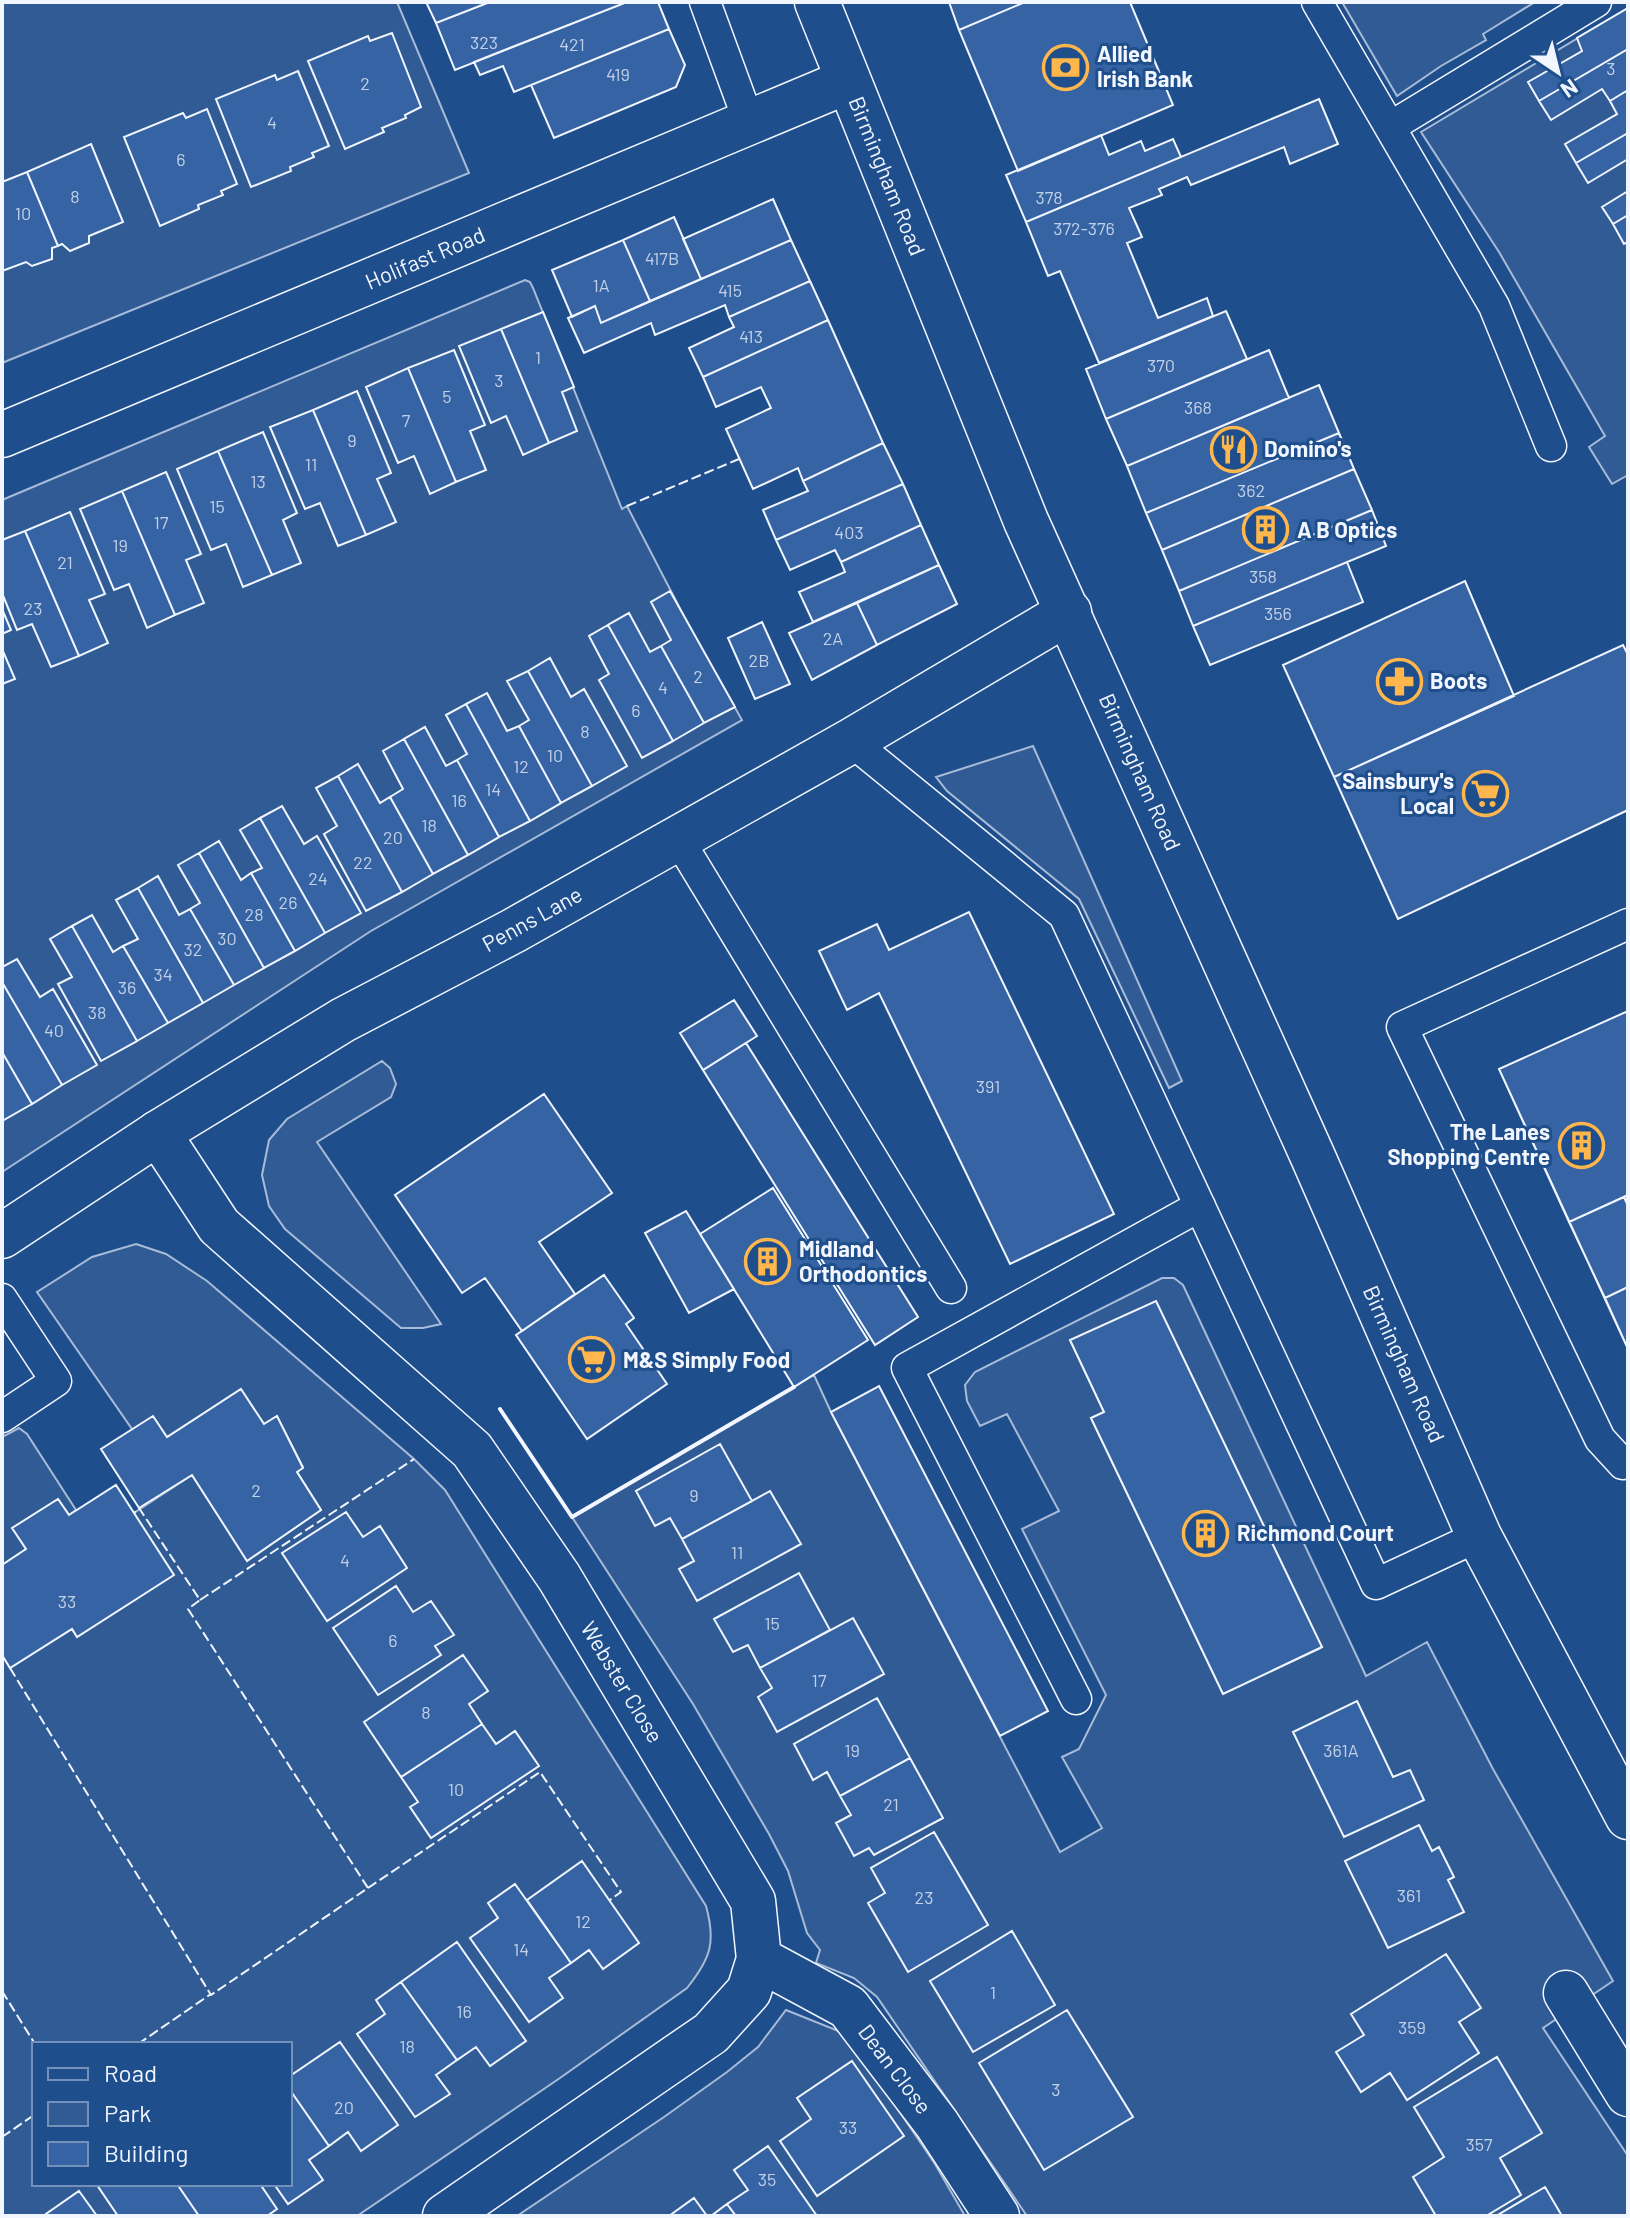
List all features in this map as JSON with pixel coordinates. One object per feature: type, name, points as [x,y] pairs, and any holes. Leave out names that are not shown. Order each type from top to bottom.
[{"type":"main road","name":"Birmingham Road","points":[[817,2],[1026,521],[1313,1157],[1479,1536],[1628,1817]]},
{"type":"main road","name":"Holifast Road","points":[[2,435],[848,81]]},
{"type":"main road","name":"Penns Lane","points":[[2,1236],[158,1133],[343,1020],[513,931],[851,741],[1069,612]]},
{"type":"main road","name":"Webster Close","points":[[158,1133],[219,1226],[472,1450],[559,1577],[753,1901],[759,1959],[749,1991],[711,2033],[445,2216]]},
{"type":"main road","name":"Dean Close","points":[[759,1959],[848,2007],[937,2124],[997,2216]]},
{"type":"main road","points":[[1566,1993],[1615,2040],[1628,2094]]},
{"type":"lane","points":[[705,2],[749,122]]},
{"type":"lane","points":[[1317,2],[1494,306],[1551,446]]},
{"type":"lane","points":[[1390,127],[1596,2]]},
{"type":"lane","points":[[851,741],[1064,915],[1376,1584],[1479,1536]]},
{"type":"lane","points":[[677,837],[951,1288]]},
{"type":"lane","points":[[1626,1465],[1600,1439],[1402,1027],[1628,924]]},
{"type":"lane","points":[[1076,1699],[907,1368],[1200,1206]]},
{"type":"lane","points":[[2,1299],[56,1381],[2,1417]]},
{"type":"green space","points":[[2,2],[397,2],[469,173],[2,363]]},
{"type":"green space","points":[[1342,2],[1535,2],[1483,34],[1486,40],[1397,96]]},
{"type":"green space","points":[[1628,8],[1628,475],[1612,484],[1589,447],[1605,436],[1499,252],[1421,132]]},
{"type":"green space","points":[[525,280],[533,288],[622,509],[627,506],[742,720],[371,931],[2,1172],[2,500]]},
{"type":"green space","points":[[1033,746],[1182,1081],[1169,1088],[1079,899],[947,791],[936,777]]},
{"type":"green space","points":[[382,1061],[390,1068],[396,1084],[391,1097],[317,1142],[441,1324],[423,1328],[401,1328],[285,1229],[269,1206],[262,1175],[269,1140],[287,1119]]},
{"type":"green space","points":[[136,1244],[166,1254],[207,1281],[414,1459],[445,1490],[706,1906],[711,1930],[709,1949],[702,1968],[687,1988],[357,2216],[2,2216],[2,1655],[10,1667],[72,1629],[77,1636],[134,1513],[192,1475],[247,1560],[321,1510],[297,1472],[303,1467],[277,1417],[264,1424],[241,1390],[167,1437],[132,1429],[37,1292],[92,1257]]},
{"type":"green space","points":[[1162,1278],[1174,1278],[1183,1285],[1366,1676],[1427,1642],[1493,1769],[1613,1981],[1543,2028],[1628,2156],[1628,2216],[1027,2216],[877,1997],[854,1978],[816,1963],[820,1950],[807,1933],[788,1871],[769,1834],[693,1704],[572,1517],[814,1375],[1060,1852],[1102,1828],[1062,1757],[1079,1749],[1106,1695],[1022,1529],[1059,1511],[1007,1414],[980,1426],[967,1401],[965,1385],[975,1372]],"holes":[[[1070,1340],[1322,1647],[1223,1694],[1091,1418],[1104,1412]]]},
{"type":"green space","points":[[19,1428],[27,1434],[76,1510],[69,1515],[58,1499],[13,1528],[26,1549],[2,1565],[2,1437]]},
{"type":"green space","points":[[786,2010],[841,2032],[859,2052],[935,2164],[965,2216],[517,2216],[727,2072],[758,2047]]},
{"type":"building","points":[[426,2],[490,2],[436,23]]},
{"type":"building","points":[[490,2],[627,2],[455,70],[436,23]]},
{"type":"building","points":[[627,2],[658,2],[669,29],[514,92],[503,66],[480,75],[474,62]]},
{"type":"building","points":[[949,2],[1025,2],[959,30]]},
{"type":"building","name":"Allied Irish Bank","points":[[1025,2],[1130,2],[1173,105],[1018,171],[959,30]]},
{"type":"building","points":[[1628,8],[1628,49],[1539,101],[1528,82],[1582,51],[1577,38]]},
{"type":"building","points":[[669,29],[685,65],[676,87],[554,138],[531,85]]},
{"type":"building","points":[[392,33],[421,107],[405,115],[406,118],[382,128],[384,132],[345,149],[308,61],[368,36],[370,41]]},
{"type":"building","points":[[1628,49],[1628,90],[1610,101],[1602,89],[1551,120],[1539,101]]},
{"type":"building","points":[[298,71],[329,146],[312,153],[314,157],[290,167],[291,171],[251,187],[216,99],[275,75],[277,80]]},
{"type":"building","points":[[1628,90],[1628,133],[1576,163],[1565,144],[1617,114],[1610,101]]},
{"type":"building","points":[[1319,99],[1338,144],[1290,164],[1284,147],[1191,185],[1187,177],[1159,189],[1162,195],[1129,208],[1142,237],[1127,243],[1158,318],[1207,298],[1213,316],[1099,363],[1060,271],[1048,276],[1026,222]]},
{"type":"building","points":[[207,109],[237,184],[221,191],[223,195],[198,205],[199,209],[160,226],[124,137],[183,113],[186,118]]},
{"type":"building","points":[[1628,133],[1628,159],[1588,183],[1576,163]]},
{"type":"building","points":[[1101,135],[1109,155],[1141,141],[1145,151],[1173,139],[1181,157],[1026,222],[1006,175]]},
{"type":"building","points":[[91,144],[123,222],[89,236],[89,243],[70,251],[62,244],[58,246],[27,172]]},
{"type":"building","points":[[27,172],[58,246],[52,248],[52,259],[32,266],[26,262],[2,271],[2,182]]},
{"type":"building","points":[[1628,191],[1628,215],[1613,224],[1602,207]]},
{"type":"building","points":[[773,199],[791,240],[701,279],[683,239]]},
{"type":"building","points":[[1628,215],[1628,242],[1624,244],[1613,224]]},
{"type":"building","points":[[674,217],[701,279],[650,301],[623,240]]},
{"type":"building","points":[[623,240],[650,301],[601,323],[595,306],[572,317],[552,270]]},
{"type":"building","points":[[791,240],[810,281],[729,317],[725,305],[655,335],[651,323],[584,353],[568,318],[595,306],[601,323]]},
{"type":"building","points":[[810,281],[828,320],[703,377],[689,348],[734,327],[729,317]]},
{"type":"building","points":[[1226,311],[1247,359],[1106,419],[1086,369]]},
{"type":"building","points":[[543,312],[574,387],[562,392],[577,431],[549,443],[501,329]]},
{"type":"building","points":[[828,320],[883,443],[803,481],[798,468],[753,489],[726,429],[771,408],[761,387],[716,407],[703,377]]},
{"type":"building","points":[[501,329],[549,443],[523,455],[506,416],[491,423],[459,346]]},
{"type":"building","points":[[454,350],[485,425],[470,431],[486,470],[456,482],[408,368]]},
{"type":"building","points":[[1269,350],[1289,398],[1127,466],[1106,419]]},
{"type":"building","points":[[408,368],[456,482],[430,494],[414,456],[398,463],[366,387]]},
{"type":"building","name":"Domino's","points":[[1319,385],[1339,433],[1146,513],[1127,466]]},
{"type":"building","points":[[357,391],[391,473],[377,479],[396,522],[366,535],[313,410]]},
{"type":"building","points":[[313,410],[366,535],[338,546],[320,503],[305,509],[270,427]]},
{"type":"building","points":[[263,432],[297,513],[283,520],[301,563],[272,575],[218,451]]},
{"type":"building","points":[[1339,433],[1354,469],[1162,550],[1146,513]]},
{"type":"building","points":[[883,443],[903,484],[776,540],[763,510],[808,491],[803,481]]},
{"type":"building","points":[[218,451],[272,575],[243,587],[226,544],[211,550],[177,469]]},
{"type":"building","name":"A B Optics","points":[[1354,469],[1372,510],[1179,591],[1162,550]]},
{"type":"building","points":[[166,472],[201,554],[186,560],[204,603],[175,615],[122,491]]},
{"type":"building","points":[[903,484],[921,525],[841,562],[835,550],[790,570],[776,540]]},
{"type":"building","points":[[122,491],[175,615],[147,628],[129,584],[114,590],[80,509]]},
{"type":"building","points":[[1372,510],[1386,546],[1193,626],[1179,591]]},
{"type":"building","points":[[70,512],[105,594],[89,600],[108,643],[79,656],[25,531]]},
{"type":"building","points":[[921,525],[939,565],[813,622],[799,592],[845,572],[841,562]]},
{"type":"building","points":[[25,531],[79,656],[51,667],[32,624],[17,630],[2,593],[2,540]]},
{"type":"building","points":[[1347,562],[1363,602],[1210,665],[1193,626]]},
{"type":"building","points":[[939,565],[957,604],[877,645],[857,603]]},
{"type":"building","name":"Boots","points":[[1465,581],[1514,696],[1334,777],[1283,665]]},
{"type":"building","points":[[670,591],[735,707],[704,723],[661,646],[671,640],[651,602]]},
{"type":"building","points":[[857,603],[877,645],[812,680],[789,633]]},
{"type":"building","points":[[2,609],[11,630],[2,634]]},
{"type":"building","points":[[629,613],[650,652],[661,646],[704,723],[673,741],[608,625]]},
{"type":"building","points":[[762,622],[790,684],[755,699],[728,638]]},
{"type":"building","points":[[608,625],[673,741],[642,758],[599,680],[609,674],[589,636]]},
{"type":"building","name":"Sainsbury's Local","points":[[1623,645],[1628,655],[1628,810],[1398,919],[1334,777]]},
{"type":"building","points":[[2,649],[15,679],[2,684]]},
{"type":"building","points":[[550,658],[571,697],[584,689],[627,766],[592,786],[528,671]]},
{"type":"building","points":[[528,671],[592,786],[561,803],[519,726],[529,720],[507,681]]},
{"type":"building","points":[[487,693],[507,731],[519,726],[561,803],[530,821],[466,704]]},
{"type":"building","points":[[466,704],[530,821],[499,837],[457,760],[467,754],[446,715]]},
{"type":"building","points":[[425,727],[446,766],[457,760],[499,837],[468,855],[404,739]]},
{"type":"building","points":[[404,739],[468,855],[433,874],[390,797],[403,789],[383,751]]},
{"type":"building","points":[[358,764],[380,803],[390,797],[433,874],[402,892],[338,776]]},
{"type":"building","points":[[338,776],[402,892],[366,911],[324,834],[337,826],[316,788]]},
{"type":"building","points":[[282,806],[304,844],[317,836],[361,913],[325,933],[260,818]]},
{"type":"building","points":[[260,818],[325,933],[295,951],[251,873],[262,868],[240,830]]},
{"type":"building","points":[[219,841],[241,880],[251,873],[295,951],[264,968],[199,853]]},
{"type":"building","points":[[199,853],[264,968],[234,985],[190,909],[200,903],[178,865]]},
{"type":"building","points":[[158,876],[179,915],[190,909],[234,985],[203,1003],[138,888]]},
{"type":"building","points":[[138,888],[203,1003],[168,1023],[123,946],[138,939],[116,900]]},
{"type":"building","points":[[969,912],[1114,1214],[1010,1264],[879,993],[847,1010],[819,951],[877,924],[889,950]]},
{"type":"building","points":[[92,915],[113,952],[123,946],[168,1023],[137,1041],[72,926]]},
{"type":"building","points":[[72,926],[137,1041],[101,1061],[58,984],[72,977],[50,939]]},
{"type":"building","points":[[17,959],[40,997],[53,989],[97,1065],[62,1085],[2,982],[2,967]]},
{"type":"building","points":[[2,982],[62,1085],[32,1104],[2,1052]]},
{"type":"building","points":[[734,1000],[757,1036],[703,1070],[680,1033]]},
{"type":"building","name":"The Lanes Shopping Centre","points":[[1628,1011],[1628,1195],[1624,1197],[1628,1206],[1628,1349],[1499,1069]]},
{"type":"building","name":"The Lanes Shopping Centre","points":[[1628,1011],[1628,1349],[1499,1069]]},
{"type":"building","name":"The Lanes Shopping Centre","points":[[1628,1011],[1628,1195],[1569,1222],[1499,1069]]},
{"type":"building","points":[[746,1043],[918,1317],[875,1345],[703,1070]]},
{"type":"building","points":[[2,1052],[32,1104],[2,1121]]},
{"type":"building","points":[[544,1094],[612,1193],[539,1242],[575,1294],[522,1331],[485,1278],[462,1293],[395,1195]]},
{"type":"building","name":"Midland Orthodontics","points":[[773,1188],[868,1340],[794,1387],[700,1234]]},
{"type":"building","points":[[1624,1197],[1628,1206],[1628,1287],[1605,1298],[1569,1222]]},
{"type":"building","points":[[686,1211],[734,1289],[689,1313],[645,1233]]},
{"type":"building","name":"M&S Simply Food","points":[[604,1275],[634,1318],[626,1324],[667,1384],[587,1439],[516,1335]]},
{"type":"building","points":[[1628,1287],[1628,1349],[1605,1298]]},
{"type":"building","name":"Richmond Court","points":[[1156,1301],[1322,1647],[1223,1694],[1091,1418],[1104,1412],[1070,1340]]},
{"type":"building","points":[[879,1386],[1048,1711],[1000,1736],[831,1412]]},
{"type":"building","points":[[241,1389],[264,1424],[277,1416],[303,1468],[297,1472],[321,1510],[247,1561],[192,1475],[139,1508],[101,1449],[153,1416],[167,1437]]},
{"type":"building","points":[[720,1444],[752,1501],[682,1539],[670,1518],[655,1526],[636,1491]]},
{"type":"building","points":[[116,1485],[174,1575],[77,1637],[72,1629],[10,1668],[2,1655],[2,1565],[26,1549],[12,1528],[58,1499],[69,1515]]},
{"type":"building","points":[[770,1491],[801,1544],[697,1601],[679,1569],[694,1561],[682,1539]]},
{"type":"building","points":[[346,1512],[363,1537],[380,1526],[407,1568],[327,1621],[282,1553]]},
{"type":"building","points":[[799,1573],[830,1630],[760,1668],[748,1645],[733,1652],[714,1619]]},
{"type":"building","points":[[396,1586],[413,1612],[431,1601],[454,1635],[435,1646],[441,1655],[378,1695],[333,1628]]},
{"type":"building","points":[[853,1618],[884,1674],[777,1732],[758,1697],[772,1688],[760,1668]]},
{"type":"building","points":[[463,1655],[488,1691],[469,1704],[482,1724],[401,1777],[364,1722]]},
{"type":"building","points":[[877,1698],[910,1758],[840,1796],[827,1772],[813,1780],[794,1744]]},
{"type":"building","points":[[1357,1701],[1393,1777],[1410,1770],[1424,1800],[1344,1837],[1293,1732]]},
{"type":"building","points":[[482,1724],[496,1744],[515,1731],[539,1766],[431,1838],[410,1807],[418,1802],[401,1777]]},
{"type":"building","points":[[910,1758],[943,1818],[874,1855],[869,1848],[854,1856],[836,1823],[851,1815],[840,1796]]},
{"type":"building","points":[[1419,1825],[1432,1851],[1439,1847],[1454,1877],[1448,1880],[1464,1912],[1388,1948],[1345,1861]]},
{"type":"building","points":[[934,1832],[988,1925],[908,1972],[868,1903],[885,1893],[871,1868]]},
{"type":"building","points":[[582,1861],[639,1943],[603,1969],[589,1950],[571,1963],[527,1900]]},
{"type":"building","points":[[515,1884],[571,1963],[549,1978],[563,1998],[529,2022],[470,1938],[498,1918],[488,1903]]},
{"type":"building","points":[[1012,1931],[1055,2005],[973,2052],[930,1981]]},
{"type":"building","points":[[457,1942],[526,2041],[490,2066],[476,2047],[457,2060],[401,1982]]},
{"type":"building","points":[[1446,1954],[1481,2008],[1459,2022],[1479,2053],[1407,2100],[1390,2073],[1361,2092],[1336,2052],[1364,2035],[1351,2014]]},
{"type":"building","points":[[401,1982],[457,2060],[436,2075],[450,2094],[415,2117],[357,2034],[385,2014],[376,2000]]},
{"type":"building","points":[[1067,2010],[1133,2117],[1044,2170],[979,2063]]},
{"type":"building","points":[[340,2042],[398,2125],[361,2151],[348,2132],[329,2146],[292,2093],[292,2075]]},
{"type":"building","points":[[1497,2057],[1542,2133],[1500,2158],[1521,2195],[1486,2216],[1436,2216],[1413,2177],[1444,2157],[1414,2107]]},
{"type":"building","points":[[852,2061],[904,2136],[817,2196],[780,2141],[811,2119],[797,2098]]},
{"type":"building","points":[[292,2093],[329,2146],[309,2160],[323,2180],[288,2204],[275,2186],[292,2186]]},
{"type":"building","points":[[768,2146],[817,2216],[736,2216],[727,2204],[748,2190],[734,2170]]},
{"type":"building","points":[[98,2186],[178,2186],[199,2216],[118,2216]]},
{"type":"building","points":[[178,2186],[261,2186],[277,2209],[267,2216],[199,2216]]},
{"type":"building","points":[[1545,2187],[1562,2216],[1496,2216]]},
{"type":"building","points":[[79,2191],[97,2216],[43,2216]]},
{"type":"building","points":[[694,2198],[707,2216],[669,2216]]},
{"type":"building","points":[[727,2204],[736,2216],[711,2216]]},
{"type":"fence","points":[[627,506],[739,459]]},
{"type":"fence","points":[[200,1600],[414,1459]]},
{"type":"fence","points":[[10,1668],[211,1995],[368,1888],[188,1609],[200,1600],[139,1508],[134,1513]]},
{"type":"fence","points":[[368,1888],[540,1772],[621,1892],[610,1900]]},
{"type":"fence","points":[[2,1991],[34,2042]]},
{"type":"fence","points":[[141,2042],[211,1994]]},
{"type":"fence","points":[[2,2137],[32,2116]]},
{"type":"wall","points":[[500,1409],[572,1517],[794,1387]]},
{"type":"place","name":"Allied Irish Bank","points":[[1066,67]]},
{"type":"place","name":"Domino's","points":[[1233,449]]},
{"type":"place","name":"A B Optics","points":[[1266,530]]},
{"type":"place","name":"Boots","points":[[1399,681]]},
{"type":"place","name":"Sainsbury's Local","points":[[1485,794]]},
{"type":"place","name":"The Lanes Shopping Centre","points":[[1581,1145]]},
{"type":"place","name":"Midland Orthodontics","points":[[768,1262]]},
{"type":"place","name":"M&S Simply Food","points":[[592,1360]]},
{"type":"place","name":"Richmond Court","points":[[1206,1533]]}]
